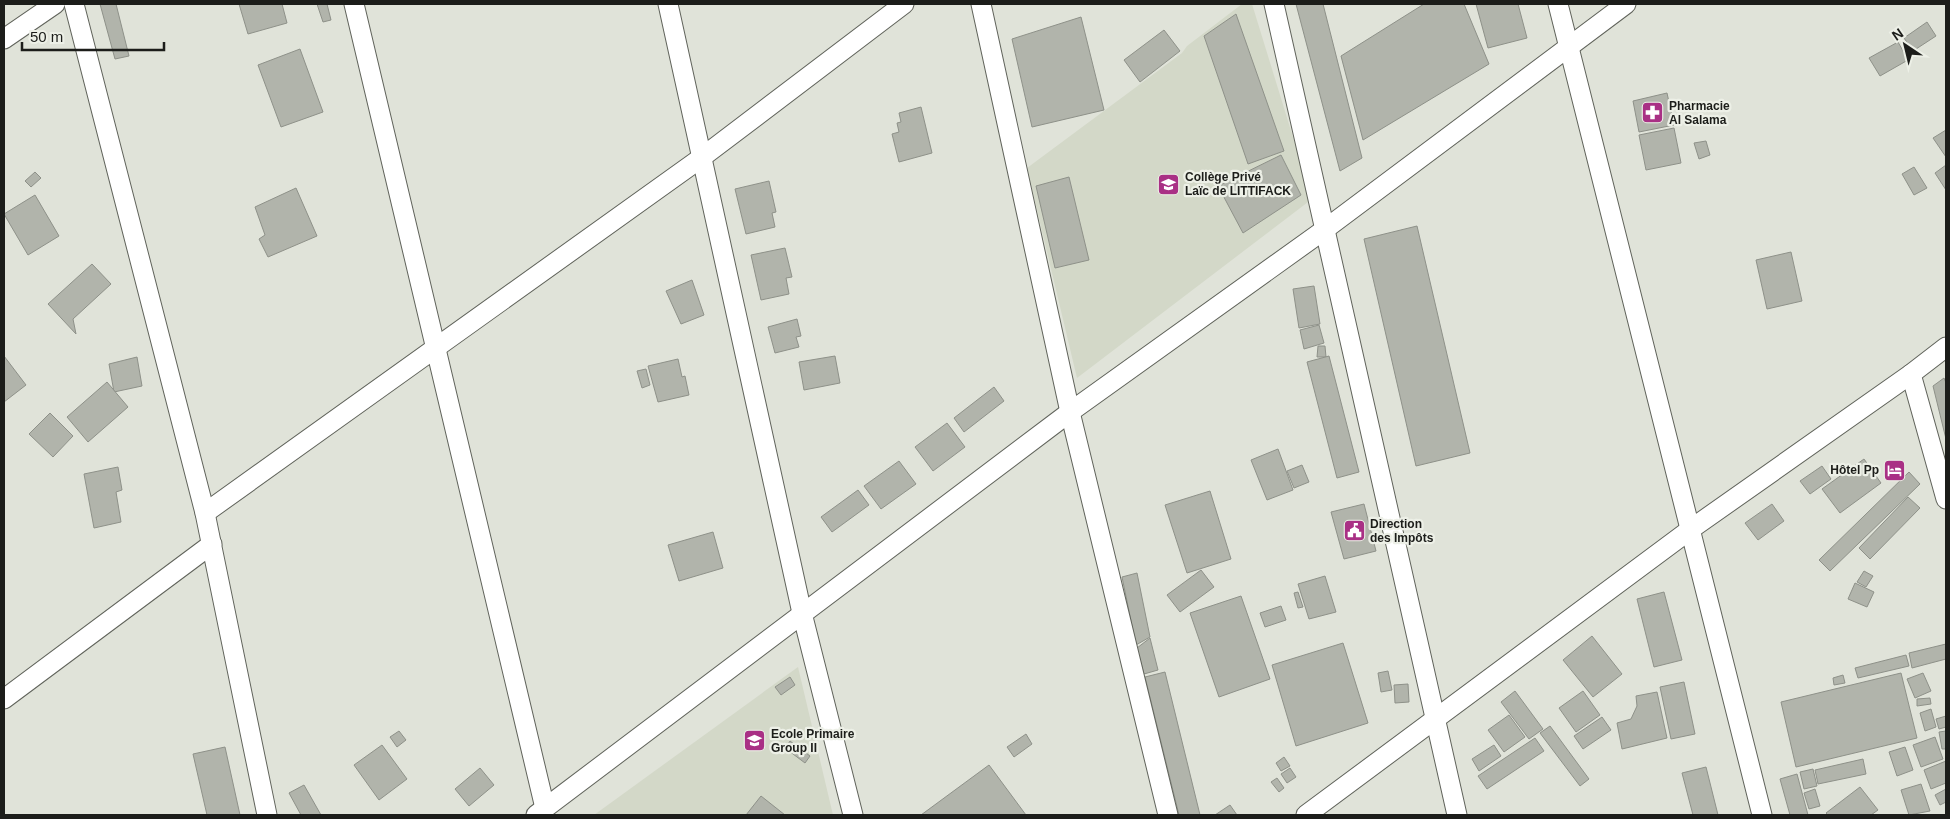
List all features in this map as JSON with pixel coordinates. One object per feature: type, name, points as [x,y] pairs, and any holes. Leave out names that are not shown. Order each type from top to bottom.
[{"type":"street","points":[[4,39],[55,4]]},
{"type":"street","points":[[74,4],[206,513],[267,815]]},
{"type":"street","points":[[354,4],[436,348],[541,812],[1070,412],[1324,230],[1626,4]]},
{"type":"street","points":[[668,4],[802,613],[853,815]]},
{"type":"street","points":[[206,513],[701,158],[904,4]]},
{"type":"street","points":[[981,4],[1070,412],[1168,815]]},
{"type":"street","points":[[1274,4],[1457,815]]},
{"type":"street","points":[[1558,4],[1762,815]]},
{"type":"street","points":[[1306,815],[1691,529],[1911,374],[1946,347]]},
{"type":"street","points":[[1911,374],[1946,499]]},
{"type":"street","points":[[4,699],[212,544]]},
{"type":"shaded area","name":"Collège Privé Laïc de LITTIFACK","points":[[1242,4],[1252,4],[1312,199],[1077,378],[1027,168],[1182,53],[1187,46]]},
{"type":"shaded area","name":"Ecole Primaire Group II","points":[[798,667],[833,815],[594,815]]},
{"type":"building","points":[[100,4],[116,4],[129,56],[115,59]]},
{"type":"building","points":[[239,4],[282,4],[287,23],[248,34]]},
{"type":"building","points":[[317,4],[327,4],[331,20],[323,22]]},
{"type":"building","points":[[1296,4],[1323,4],[1362,158],[1340,171]]},
{"type":"building","points":[[1424,4],[1464,4],[1489,64],[1363,140],[1341,56]]},
{"type":"building","points":[[1476,4],[1518,4],[1527,38],[1488,48]]},
{"type":"building","points":[[1236,14],[1284,151],[1248,164],[1204,36]]},
{"type":"building","points":[[1081,17],[1104,110],[1032,127],[1012,39]]},
{"type":"building","points":[[1927,22],[1936,36],[1913,51],[1904,38]]},
{"type":"building","points":[[1164,30],[1180,51],[1140,82],[1124,60]]},
{"type":"building","points":[[1898,42],[1908,60],[1880,76],[1869,58]]},
{"type":"building","points":[[300,49],[323,112],[281,127],[258,65]]},
{"type":"building","name":"Pharmacie Al Salama","points":[[1667,93],[1674,125],[1639,132],[1633,101]]},
{"type":"building","points":[[921,107],[932,153],[899,162],[892,134],[899,132],[897,123],[901,122],[899,113]]},
{"type":"building","points":[[1674,128],[1681,163],[1646,170],[1639,135]]},
{"type":"building","points":[[1946,130],[1946,157],[1933,138]]},
{"type":"building","points":[[1706,141],[1710,155],[1699,159],[1694,143]]},
{"type":"building","points":[[1281,155],[1301,195],[1243,233],[1218,186]]},
{"type":"building","points":[[1946,165],[1946,190],[1935,173]]},
{"type":"building","points":[[1914,167],[1927,188],[1914,195],[1902,174]]},
{"type":"building","points":[[35,172],[41,178],[31,187],[25,181]]},
{"type":"building","points":[[1069,177],[1089,260],[1055,268],[1036,186]]},
{"type":"building","points":[[769,181],[776,212],[772,213],[775,227],[746,234],[735,189]]},
{"type":"building","points":[[296,188],[317,236],[268,257],[259,239],[265,235],[255,207]]},
{"type":"building","points":[[35,195],[59,236],[28,255],[4,214]]},
{"type":"building","points":[[1417,226],[1470,453],[1416,466],[1364,239]]},
{"type":"building","points":[[785,248],[792,277],[786,278],[789,294],[761,300],[751,255]]},
{"type":"building","points":[[1791,252],[1802,301],[1767,309],[1756,260]]},
{"type":"building","points":[[92,264],[111,284],[73,319],[76,334],[48,304]]},
{"type":"building","points":[[692,280],[704,315],[681,324],[666,291]]},
{"type":"building","points":[[1314,286],[1320,324],[1299,328],[1293,289]]},
{"type":"building","points":[[797,319],[801,336],[796,337],[799,347],[775,353],[768,327]]},
{"type":"building","points":[[1319,325],[1324,343],[1304,349],[1300,330]]},
{"type":"building","points":[[1318,346],[1325,346],[1326,357],[1317,357]]},
{"type":"building","points":[[4,356],[26,385],[4,402]]},
{"type":"building","points":[[835,356],[840,383],[804,390],[799,362]]},
{"type":"building","points":[[1329,356],[1359,472],[1337,478],[1307,362]]},
{"type":"building","points":[[137,357],[142,386],[114,392],[109,364]]},
{"type":"building","points":[[678,359],[682,377],[685,376],[689,395],[658,402],[648,366]]},
{"type":"building","points":[[646,369],[650,385],[642,388],[637,371]]},
{"type":"building","points":[[1944,378],[1946,383],[1946,439],[1933,386]]},
{"type":"building","points":[[107,382],[128,407],[88,442],[67,417]]},
{"type":"building","points":[[994,387],[1004,401],[964,432],[954,418]]},
{"type":"building","points":[[50,413],[73,436],[53,457],[29,434]]},
{"type":"building","points":[[947,423],[965,447],[933,471],[915,447]]},
{"type":"building","points":[[1278,449],[1293,490],[1267,500],[1251,460]]},
{"type":"building","points":[[1864,459],[1881,483],[1840,513],[1822,489]]},
{"type":"building","points":[[899,461],[916,484],[881,509],[864,486]]},
{"type":"building","points":[[1302,465],[1309,482],[1294,488],[1287,471]]},
{"type":"building","points":[[1822,466],[1831,479],[1810,494],[1800,481]]},
{"type":"building","points":[[118,467],[122,490],[116,492],[121,522],[94,528],[84,474]]},
{"type":"building","points":[[1909,472],[1920,484],[1830,571],[1819,560]]},
{"type":"building","points":[[858,490],[869,505],[832,532],[821,517]]},
{"type":"building","points":[[1210,491],[1231,559],[1187,573],[1165,505]]},
{"type":"building","points":[[1908,497],[1920,508],[1870,559],[1859,548]]},
{"type":"building","name":"Direction des Impôts","points":[[1364,504],[1376,551],[1344,559],[1331,512]]},
{"type":"building","points":[[1772,504],[1784,521],[1758,540],[1745,523]]},
{"type":"building","points":[[713,532],[723,568],[679,581],[668,545]]},
{"type":"building","points":[[1201,570],[1214,587],[1180,612],[1167,595]]},
{"type":"building","points":[[1864,571],[1873,576],[1866,587],[1857,582]]},
{"type":"building","points":[[1137,573],[1150,637],[1136,645],[1122,577]]},
{"type":"building","points":[[1325,576],[1336,612],[1309,619],[1298,584]]},
{"type":"building","points":[[1855,583],[1874,592],[1867,607],[1848,599]]},
{"type":"building","points":[[1298,592],[1303,607],[1298,608],[1294,593]]},
{"type":"building","points":[[1664,592],[1682,660],[1654,667],[1637,599]]},
{"type":"building","points":[[1241,596],[1270,679],[1219,697],[1190,613]]},
{"type":"building","points":[[1281,606],[1286,620],[1265,627],[1260,613]]},
{"type":"building","points":[[1592,636],[1622,674],[1593,697],[1563,660]]},
{"type":"building","points":[[1150,638],[1158,670],[1144,674],[1137,648]]},
{"type":"building","points":[[1343,643],[1368,723],[1296,746],[1272,665]]},
{"type":"building","points":[[1946,644],[1946,659],[1912,668],[1909,653]]},
{"type":"building","points":[[1906,655],[1909,666],[1858,678],[1855,668]]},
{"type":"building","points":[[1388,671],[1392,690],[1381,692],[1378,673]]},
{"type":"building","points":[[1165,672],[1200,815],[1179,815],[1145,677]]},
{"type":"building","points":[[1901,673],[1917,738],[1796,767],[1781,702]]},
{"type":"building","points":[[1923,673],[1931,691],[1915,698],[1907,679]]},
{"type":"building","points":[[1843,675],[1845,683],[1834,685],[1833,678]]},
{"type":"building","points":[[790,677],[795,685],[781,695],[775,687]]},
{"type":"building","points":[[1684,682],[1695,734],[1671,739],[1660,687]]},
{"type":"building","points":[[1408,684],[1409,702],[1395,703],[1394,685]]},
{"type":"building","points":[[1515,691],[1543,729],[1529,739],[1501,702]]},
{"type":"building","points":[[1583,691],[1600,715],[1576,732],[1559,708]]},
{"type":"building","points":[[1657,692],[1667,738],[1622,749],[1617,723],[1631,719],[1637,706],[1636,696]]},
{"type":"building","points":[[1930,698],[1931,704],[1917,706],[1917,699]]},
{"type":"building","points":[[1931,709],[1936,727],[1925,731],[1920,713]]},
{"type":"building","points":[[1509,715],[1525,737],[1504,752],[1488,730]]},
{"type":"building","points":[[1946,716],[1946,727],[1939,729],[1936,719]]},
{"type":"building","points":[[1602,717],[1611,730],[1583,749],[1574,736]]},
{"type":"building","points":[[1550,726],[1589,779],[1580,786],[1540,733]]},
{"type":"building","points":[[399,731],[406,740],[397,747],[390,737]]},
{"type":"building","points":[[1946,731],[1946,749],[1942,749],[1939,732]]},
{"type":"building","points":[[1026,734],[1032,744],[1014,757],[1007,747]]},
{"type":"building","points":[[1935,737],[1943,759],[1921,767],[1913,745]]},
{"type":"building","points":[[1535,738],[1544,751],[1487,789],[1478,776]]},
{"type":"building","points":[[790,741],[810,756],[805,763],[785,748]]},
{"type":"building","points":[[382,745],[407,779],[379,800],[354,765]]},
{"type":"building","points":[[1494,745],[1501,756],[1479,771],[1472,759]]},
{"type":"building","points":[[225,747],[240,815],[207,815],[193,754]]},
{"type":"building","points":[[1905,747],[1913,770],[1897,776],[1889,752]]},
{"type":"building","points":[[1284,757],[1290,766],[1281,771],[1276,763]]},
{"type":"building","points":[[1863,759],[1866,774],[1818,784],[1815,770]]},
{"type":"building","points":[[1946,761],[1946,783],[1931,789],[1924,770]]},
{"type":"building","points":[[989,765],[1026,815],[921,815]]},
{"type":"building","points":[[1706,767],[1718,815],[1693,815],[1682,773]]},
{"type":"building","points":[[480,768],[494,785],[469,806],[455,789]]},
{"type":"building","points":[[1290,768],[1296,777],[1287,783],[1281,774]]},
{"type":"building","points":[[1813,769],[1817,786],[1804,789],[1800,772]]},
{"type":"building","points":[[1797,774],[1808,815],[1790,815],[1780,779]]},
{"type":"building","points":[[1277,778],[1284,788],[1279,792],[1271,782]]},
{"type":"building","points":[[1921,784],[1930,811],[1909,815],[1901,790]]},
{"type":"building","points":[[304,785],[321,815],[301,815],[289,793]]},
{"type":"building","points":[[1860,787],[1878,810],[1871,815],[1828,815],[1826,813]]},
{"type":"building","points":[[1815,789],[1820,806],[1809,809],[1804,793]]},
{"type":"building","points":[[1946,789],[1946,802],[1940,805],[1935,795]]},
{"type":"building","points":[[761,796],[785,815],[746,815]]},
{"type":"building","points":[[1230,805],[1237,815],[1215,815]]},
{"type":"place","name":"Pharmacie Al Salama","points":[[1653,113]]},
{"type":"place","name":"Collège Privé Laïc de LITTIFACK","points":[[1169,184]]},
{"type":"place","name":"Hôtel Pp","points":[[1895,470]]},
{"type":"place","name":"Direction des Impôts","points":[[1354,531]]},
{"type":"place","name":"Ecole Primaire Group II","points":[[755,741]]}]
